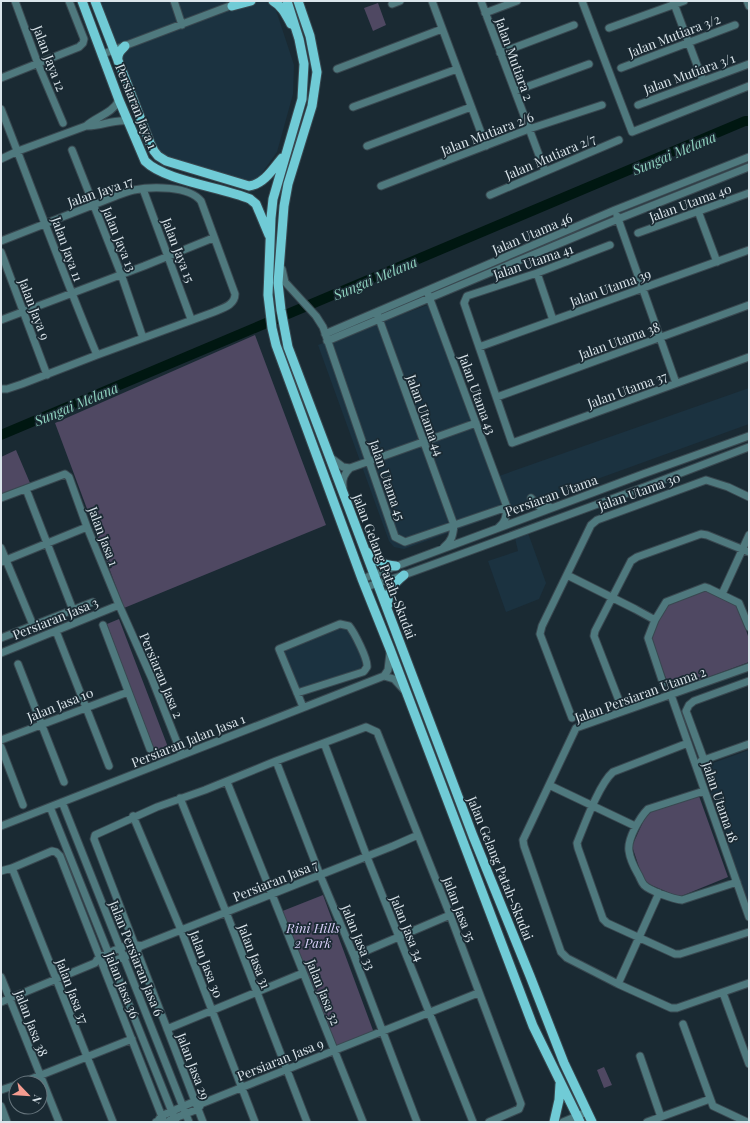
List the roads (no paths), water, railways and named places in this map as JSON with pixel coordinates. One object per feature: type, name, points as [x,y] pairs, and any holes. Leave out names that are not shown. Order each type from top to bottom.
[{"type":"main road","name":"Persiaran Jaya 1","points":[[82,1],[127,121],[145,161],[151,167],[186,180],[250,199],[259,209],[270,240]]},
{"type":"main road","name":"Persiaran Jaya 1","points":[[95,1],[118,63],[154,151],[158,156],[191,169],[249,186],[256,185],[263,181],[286,154]]},
{"type":"main road","points":[[236,4],[251,1]]},
{"type":"main road","points":[[273,1],[283,10],[299,40]]},
{"type":"main road","name":"Jalan Gelang Patah-Skudai","points":[[287,1],[299,40],[304,64],[302,99],[274,199],[270,240],[268,295],[272,328],[276,345],[362,578],[533,1026],[579,1119]]},
{"type":"main road","name":"Jalan Gelang Patah-Skudai","points":[[298,1],[310,36],[317,72],[312,106],[288,184],[284,206],[278,283],[281,310],[288,347],[471,831],[564,1063],[592,1122]]},
{"type":"main road","points":[[118,63],[118,54],[125,46]]},
{"type":"main road","points":[[186,180],[191,178],[191,169]]},
{"type":"main road","points":[[365,550],[376,561],[384,565],[396,566]]},
{"type":"main road","points":[[388,613],[388,594],[393,584],[404,575]]},
{"type":"main road","points":[[517,982],[530,1005],[533,1005],[535,1003],[530,976]]},
{"type":"main road","points":[[554,1122],[559,1100],[560,1083]]},
{"type":"street","name":"Jalan Jaya 12","points":[[15,1],[38,64],[63,123]]},
{"type":"street","points":[[1,78],[82,45],[84,41],[69,1]]},
{"type":"street","points":[[174,1],[182,24]]},
{"type":"street","points":[[392,4],[400,1]]},
{"type":"street","points":[[432,1],[486,146]]},
{"type":"street","name":"Jalan Mutiara 2","points":[[481,1],[544,171]]},
{"type":"street","points":[[485,13],[518,1]]},
{"type":"street","points":[[582,1],[632,132],[749,86]]},
{"type":"street","points":[[609,28],[673,3],[684,1]]},
{"type":"street","points":[[747,1],[749,6]]},
{"type":"street","points":[[673,3],[703,81]]},
{"type":"street","points":[[103,54],[236,4]]},
{"type":"street","points":[[500,53],[574,25]]},
{"type":"street","name":"Jalan Mutiara 3/2","points":[[621,68],[735,25]]},
{"type":"street","points":[[337,69],[442,29]]},
{"type":"street","points":[[515,91],[589,64]]},
{"type":"street","name":"Jalan Mutiara 3/1","points":[[638,105],[749,64]]},
{"type":"street","points":[[353,107],[457,70]]},
{"type":"street","points":[[1,159],[18,151],[86,126],[113,109],[119,100]]},
{"type":"street","name":"Jalan Mutiara 2/6","points":[[381,186],[529,129],[602,105]]},
{"type":"street","points":[[367,146],[471,107]]},
{"type":"street","name":"Jalan Jaya 11","points":[[1,109],[46,223],[71,294],[97,355]]},
{"type":"street","points":[[86,126],[94,127],[116,120],[127,121]]},
{"type":"street","name":"Jalan Mutiara 2/7","points":[[490,195],[619,140]]},
{"type":"street","name":"Jalan Jaya 13","points":[[72,150],[121,274],[143,338]]},
{"type":"street","name":"Jalan Utama 46","points":[[326,338],[376,312],[427,290],[615,210],[749,156]]},
{"type":"street","name":"Jalan Utama 46","points":[[326,338],[379,320],[618,219],[749,167]]},
{"type":"street","name":"Jalan Jaya 17","points":[[1,241],[116,196],[142,189],[169,188],[187,192],[198,197],[201,201],[235,294],[235,298],[230,304],[214,312],[191,319]]},
{"type":"street","name":"Jalan Jaya 15","points":[[142,189],[191,319]]},
{"type":"street","name":"Jalan Utama 40","points":[[638,233],[749,193]]},
{"type":"street","points":[[615,210],[676,384]]},
{"type":"street","points":[[698,211],[716,262]]},
{"type":"street","points":[[1,320],[214,238]]},
{"type":"street","name":"Jalan Utama 41","points":[[479,347],[464,303],[467,296],[537,273],[610,245]]},
{"type":"street","name":"Jalan Utama 39","points":[[479,347],[749,250]]},
{"type":"street","name":"Jalan Jaya 9","points":[[1,252],[47,375]]},
{"type":"street","name":"Jalan Utama 45","points":[[280,254],[285,282],[316,316],[323,327],[395,537],[405,542],[507,507]]},
{"type":"street","points":[[537,273],[553,320]]},
{"type":"street","name":"Jalan Utama 43","points":[[427,290],[507,507]]},
{"type":"street","name":"Jalan Utama 38","points":[[498,397],[749,305]]},
{"type":"street","name":"Jalan Utama 44","points":[[376,312],[454,525]]},
{"type":"street","points":[[1,389],[9,389],[47,375],[191,319]]},
{"type":"street","points":[[479,347],[498,397]]},
{"type":"street","name":"Jalan Utama 37","points":[[498,397],[512,442],[749,357]]},
{"type":"street","points":[[343,491],[342,480],[344,474],[350,468],[476,424]]},
{"type":"street","name":"Persiaran Utama","points":[[362,578],[749,436]]},
{"type":"street","name":"Persiaran Utama","points":[[366,587],[404,575],[749,447]]},
{"type":"street","points":[[329,456],[343,467],[350,468]]},
{"type":"street","name":"Jalan Jasa 1","points":[[26,489],[67,474],[119,605]]},
{"type":"street","name":"Jalan Utama 30","points":[[572,718],[540,634],[542,626],[591,525],[597,520],[706,480],[728,487],[749,497]]},
{"type":"street","points":[[1,498],[26,489],[73,610]]},
{"type":"street","points":[[531,498],[540,507],[555,507]]},
{"type":"street","points":[[494,529],[501,525],[504,521],[507,507]]},
{"type":"street","points":[[440,549],[452,539],[454,525]]},
{"type":"street","points":[[3,561],[87,527]]},
{"type":"street","points":[[623,711],[594,636],[595,631],[631,561],[637,557],[701,534],[746,551]]},
{"type":"street","points":[[722,594],[746,551],[749,535]]},
{"type":"street","points":[[1,548],[3,561],[32,625]]},
{"type":"street","points":[[567,575],[655,620]]},
{"type":"street","points":[[663,683],[648,638],[655,620],[668,601],[708,588],[739,603],[749,627]]},
{"type":"street","points":[[1,638],[93,602]]},
{"type":"street","name":"Persiaran Jasa 3","points":[[1,653],[119,605]]},
{"type":"street","name":"Persiaran Jasa 2","points":[[119,605],[152,679],[182,755]]},
{"type":"street","points":[[103,624],[150,749]]},
{"type":"street","points":[[297,693],[363,672],[367,667],[355,634],[349,626],[340,624],[279,649],[297,693],[303,707]]},
{"type":"street","points":[[56,631],[109,766]]},
{"type":"street","points":[[390,649],[388,670],[384,676],[394,679],[406,693]]},
{"type":"street","points":[[18,664],[64,782]]},
{"type":"street","name":"Jalan Persiaran Utama 2","points":[[749,667],[576,728],[523,840],[561,952],[567,958],[618,984],[671,1008],[677,1008],[749,983]]},
{"type":"street","name":"Persiaran Jalan Jasa 1","points":[[1,826],[384,676]]},
{"type":"street","points":[[704,760],[686,711],[689,705],[694,701],[749,681]]},
{"type":"street","name":"Jalan Jasa 10","points":[[1,740],[128,692]]},
{"type":"street","name":"Jalan Utama 18","points":[[671,695],[749,917]]},
{"type":"street","name":"Jalan Jasa 35","points":[[324,743],[366,726],[377,732],[450,915],[478,993],[521,1104],[519,1109],[489,1122]]},
{"type":"street","points":[[133,816],[227,782],[276,761],[324,743]]},
{"type":"street","name":"Jalan Jasa 34","points":[[324,743],[366,857],[474,1122]]},
{"type":"street","points":[[688,743],[613,772],[608,776],[592,806],[577,844],[603,919],[607,923],[676,954],[749,932]]},
{"type":"street","points":[[695,763],[749,744]]},
{"type":"street","points":[[1,748],[23,804]]},
{"type":"street","name":"Jalan Jasa 33","points":[[276,761],[320,875],[354,956],[417,1122]]},
{"type":"street","name":"Jalan Jasa 32","points":[[227,782],[363,1122]]},
{"type":"street","points":[[549,785],[635,826]]},
{"type":"street","points":[[704,791],[648,809],[643,813],[635,826],[628,847],[633,865],[644,885],[672,898],[682,900],[736,882]]},
{"type":"street","name":"Jalan Jasa 31","points":[[180,798],[308,1122]]},
{"type":"street","name":"Jalan Persiaran Jasa 6","points":[[62,802],[189,1122]]},
{"type":"street","name":"Jalan Persiaran Jasa 6","points":[[50,807],[113,961],[174,1117]]},
{"type":"street","name":"Jalan Jasa 29","points":[[133,816],[96,834],[94,839],[137,947],[166,1029],[199,1104],[203,1122]]},
{"type":"street","name":"Jalan Jasa 30","points":[[133,816],[181,930],[255,1122]]},
{"type":"street","name":"Persiaran Jasa 7","points":[[99,962],[113,961],[124,957],[137,947],[418,835]]},
{"type":"street","name":"Jalan Jasa 36","points":[[12,868],[52,851],[60,856],[99,962],[132,1039],[161,1121]]},
{"type":"street","points":[[1,871],[12,868]]},
{"type":"street","name":"Jalan Jasa 37","points":[[12,868],[112,1122]]},
{"type":"street","points":[[618,984],[660,893]]},
{"type":"street","points":[[354,956],[450,915]]},
{"type":"street","name":"Persiaran Jasa 7","points":[[99,962],[109,953],[120,948],[137,947]]},
{"type":"street","points":[[1,1002],[99,962]]},
{"type":"street","points":[[166,1029],[303,973]]},
{"type":"street","name":"Jalan Jasa 38","points":[[1,977],[40,1075]]},
{"type":"street","name":"Persiaran Jasa 9","points":[[161,1121],[174,1117],[199,1104],[478,993]]},
{"type":"street","points":[[723,993],[749,1064]]},
{"type":"street","points":[[683,1024],[713,1106],[747,1122]]},
{"type":"street","points":[[40,1075],[132,1039]]},
{"type":"street","points":[[640,1056],[661,1116]]},
{"type":"street","name":"Jalan Jasa 38","points":[[48,1095],[59,1122]]},
{"type":"street","points":[[647,1122],[710,1099]]},
{"type":"street","points":[[1,1106],[7,1122]]},
{"type":"street","points":[[563,1122],[579,1119],[587,1112]]},
{"type":"waterway","name":"Sungai Melana","points":[[1,435],[745,121],[749,121]]},
{"type":"park label","name":"Rini Hills 2 Park","points":[[313,934]]}]
